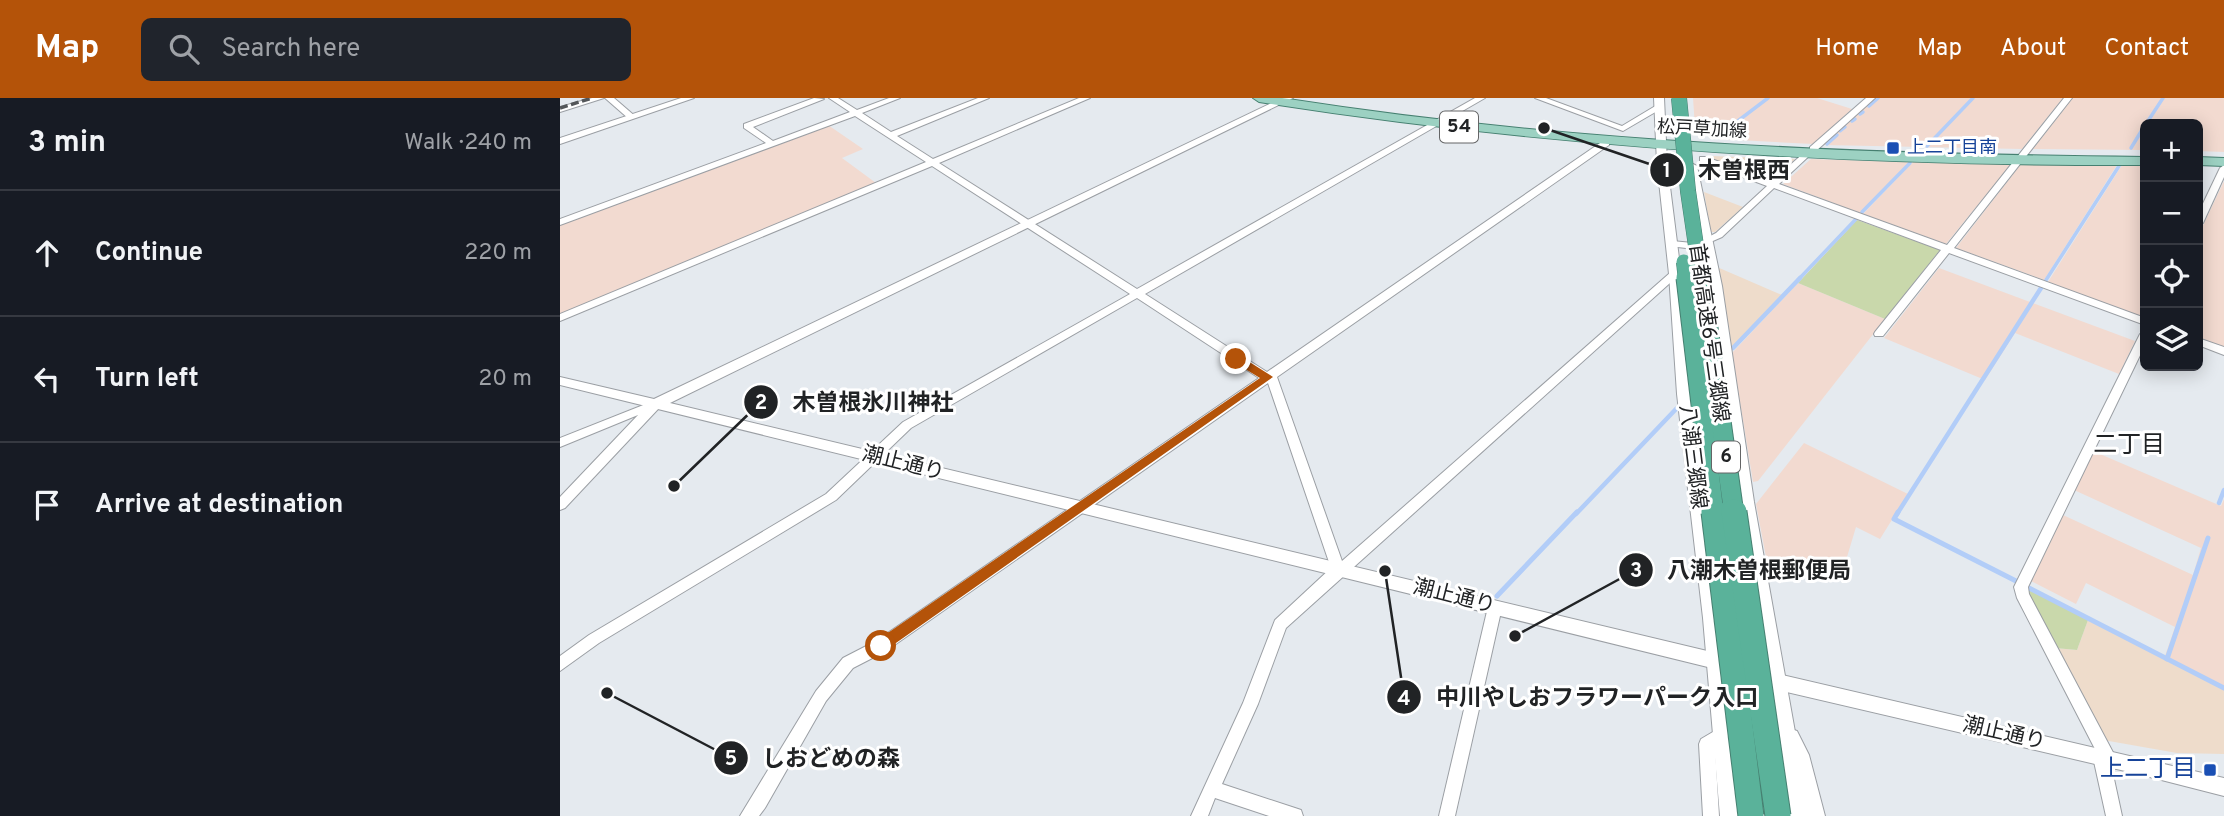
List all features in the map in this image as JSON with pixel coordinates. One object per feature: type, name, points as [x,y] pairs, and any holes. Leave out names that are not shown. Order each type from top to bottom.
[{"type":"highway","name":"首都高速6号三郷線","points":[[1669,100],[1676,205],[1751,816]]},
{"type":"highway","name":"首都高速6号三郷線","points":[[1669,100],[1688,191],[1779,816]]},
{"type":"main road","name":"松戸草加線","points":[[1259,98],[1288,99],[1606,143],[1810,152],[2140,158]]},
{"type":"main road","name":"八潮三郷線","points":[[1686,98],[1675,145],[1669,216],[1684,394],[1716,660],[1731,816]]},
{"type":"main road","points":[[1669,100],[1675,104],[1678,136],[1675,145],[1683,201],[1681,210],[1669,216]]},
{"type":"main road","name":"八潮三郷線","points":[[1669,100],[1675,145],[1706,244],[1716,286],[1746,502],[1799,816]]},
{"type":"main road","name":"松戸草加線","points":[[1439,122],[1675,145]]},
{"type":"main road","points":[[2203,159],[2224,159]]},
{"type":"street","points":[[560,102],[572,98]]},
{"type":"street","points":[[560,110],[600,98]]},
{"type":"street","points":[[609,98],[632,117]]},
{"type":"street","points":[[560,141],[690,98]]},
{"type":"street","points":[[772,144],[747,125],[821,98]]},
{"type":"street","points":[[833,98],[1136,295],[1270,376],[1341,568]]},
{"type":"street","points":[[560,222],[893,98]]},
{"type":"street","points":[[891,135],[985,98]]},
{"type":"street","points":[[560,318],[1086,98]]},
{"type":"street","points":[[560,664],[594,639],[831,497],[907,425],[1481,98]]},
{"type":"street","points":[[1539,98],[1623,129],[1669,100]]},
{"type":"street","points":[[1672,244],[1706,244],[1719,235],[1871,98]]},
{"type":"street","points":[[1879,334],[2068,98]]},
{"type":"street","points":[[560,443],[656,404],[1288,99]]},
{"type":"street","points":[[748,816],[821,696],[848,663],[881,646],[1606,143]]},
{"type":"street","points":[[1703,159],[2140,320]]},
{"type":"street","points":[[2203,212],[2224,167]]},
{"type":"street","points":[[1199,816],[1250,704],[1280,624],[1675,274]]},
{"type":"street","points":[[2203,343],[2224,351]]},
{"type":"street","points":[[2114,816],[2105,757],[2022,594],[2021,587],[2140,344]]},
{"type":"street","name":"潮止通り","points":[[560,381],[1341,568],[1716,660],[1776,682],[2105,757],[2224,788]]},
{"type":"street","points":[[560,505],[656,404]]},
{"type":"street","points":[[1447,816],[1495,607]]},
{"type":"street","points":[[1783,724],[1801,755],[1817,816]]},
{"type":"street","points":[[1711,816],[1707,744],[1723,733]]},
{"type":"street","points":[[1211,789],[1295,816]]},
{"type":"shaded area","points":[[1693,98],[1817,98],[1852,109],[1813,144],[1719,139],[1717,134],[1695,127]]},
{"type":"shaded area","points":[[1875,98],[2063,98],[2022,149],[1823,145]]},
{"type":"shaded area","points":[[2073,98],[2224,98],[2224,152],[2203,151],[2203,119],[2140,119],[2140,150],[2033,149]]},
{"type":"shaded area","points":[[828,125],[863,149],[842,158],[876,183],[560,315],[560,225]]},
{"type":"shaded area","points":[[1708,157],[1795,159],[1772,181]]},
{"type":"shaded area","points":[[1811,159],[1909,162],[1860,213],[1783,184]]},
{"type":"shaded area","points":[[1913,162],[2011,164],[1946,244],[1863,214]]},
{"type":"shaded area","points":[[2021,164],[2117,165],[2044,280],[1956,248]]},
{"type":"shaded area","points":[[2122,165],[2140,166],[2140,316],[2048,282]]},
{"type":"shaded area","points":[[2224,181],[2224,347],[2203,339],[2203,225]]},
{"type":"shaded area","points":[[1704,192],[1743,207],[1715,232],[1711,232]]},
{"type":"shaded area","points":[[1717,267],[1782,295],[1731,349]]},
{"type":"shaded area","points":[[1939,268],[2135,341],[2119,374],[2015,333],[1985,380],[1884,338]]},
{"type":"shaded area","points":[[1798,283],[1885,319],[1758,481],[1753,482],[1732,353]]},
{"type":"shaded area","points":[[1804,443],[1908,494],[1880,539],[1856,527],[1844,567],[1766,557],[1756,504]]},
{"type":"shaded area","points":[[2093,451],[2221,506],[2224,499],[2224,686],[2165,656],[2175,627],[2086,583],[2076,604],[2031,581],[2063,515],[2193,575],[2201,548],[2074,490]]},
{"type":"shaded area","points":[[2088,620],[2224,690],[2224,754],[2177,753],[2103,740],[2055,648],[2077,650]]},
{"type":"green space","points":[[1857,220],[1940,250],[1885,319],[1798,283]]},
{"type":"green space","points":[[2028,589],[2088,620],[2077,650],[2055,648],[2026,593]]},
{"type":"waterway","points":[[1718,136],[1768,98]]},
{"type":"waterway","points":[[1869,106],[1878,98]]},
{"type":"waterway","points":[[1927,146],[1973,98]]},
{"type":"waterway","points":[[2149,119],[2163,98]]},
{"type":"waterway","points":[[1840,131],[1845,127]]},
{"type":"waterway","points":[[2131,148],[2140,133]]},
{"type":"waterway","points":[[1827,144],[1837,135]]},
{"type":"waterway","points":[[1862,212],[1910,163]]},
{"type":"waterway","points":[[2046,280],[2119,166]]},
{"type":"waterway","points":[[1798,280],[1856,219]]},
{"type":"waterway","points":[[1733,348],[1800,278]]},
{"type":"waterway","points":[[1897,514],[2041,288]]},
{"type":"waterway","points":[[1576,514],[1676,409]]},
{"type":"waterway","points":[[2219,503],[2224,490]]},
{"type":"waterway","points":[[1497,596],[1577,512]]},
{"type":"waterway","points":[[1898,512],[1894,519],[2016,581]]},
{"type":"waterway","points":[[2167,659],[2208,538]]},
{"type":"waterway","points":[[2029,588],[2167,659]]},
{"type":"waterway","points":[[2167,659],[2224,688]]},
{"type":"railway","points":[[560,108],[592,98]]},
{"type":"place","name":"木曽根西","points":[[1544,128]]},
{"type":"place","name":"上二丁目南","points":[[1893,148]]},
{"type":"place","name":"木曽根氷川神社","points":[[674,486]]},
{"type":"place","name":"中川やしおフラワーパーク入口","points":[[1385,571]]},
{"type":"place","name":"八潮木曽根郵便局","points":[[1515,636]]},
{"type":"place","name":"しおどめの森","points":[[607,693]]},
{"type":"place","name":"上二丁目","points":[[2210,770]]},
{"type":"district","name":"二丁目","points":[[2129,446]]},
{"type":"route","points":[[881,646],[1268,377],[1236,359]]}]
